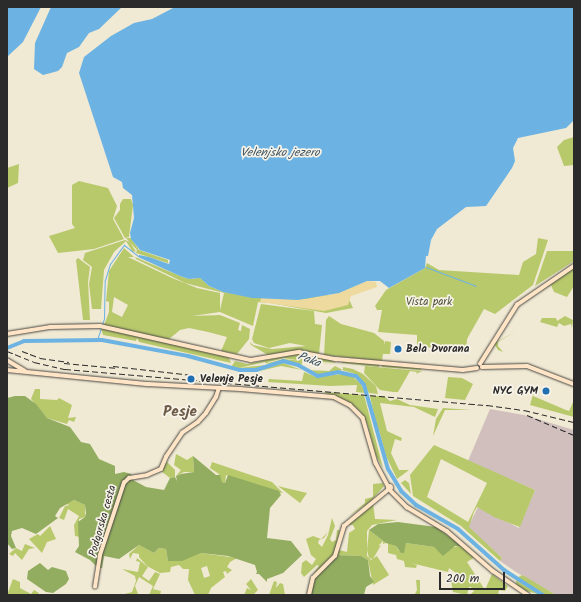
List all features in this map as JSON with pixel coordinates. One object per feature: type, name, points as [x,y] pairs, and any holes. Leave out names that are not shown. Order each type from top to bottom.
[{"type":"street","points":[[480,366],[517,305],[574,266]]},
{"type":"street","points":[[7,334],[50,327],[100,326],[251,360],[299,352],[336,359],[463,370],[480,366],[527,366],[574,384]]},
{"type":"street","points":[[7,360],[25,371]]},
{"type":"street","points":[[7,370],[148,384],[323,396],[350,405],[365,422],[376,463],[390,489],[407,507],[447,531],[492,572],[528,595]]},
{"type":"street","name":"Podgorska cesta","points":[[95,587],[100,556],[124,483],[129,478],[152,474],[161,469],[166,456],[183,432],[198,422],[209,408],[219,388]]},
{"type":"street","points":[[309,595],[313,578],[335,556],[341,530],[347,522],[390,489]]},
{"type":"shaded area","points":[[490,409],[524,415],[574,430],[574,595],[556,595],[516,572],[500,561],[502,558],[468,527],[478,507],[519,528],[535,490],[468,461]]},
{"type":"green space","points":[[574,137],[574,165],[564,166],[557,147],[564,140]]},
{"type":"green space","points":[[19,164],[18,183],[7,188],[7,168]]},
{"type":"green space","points":[[79,181],[108,188],[117,206],[113,219],[124,239],[94,249],[58,253],[49,236],[75,228],[72,224],[72,185]]},
{"type":"green space","points":[[123,199],[131,199],[133,205],[129,237],[125,238],[114,218],[120,210],[120,204]]},
{"type":"green space","points":[[126,238],[131,238],[139,250],[168,260],[168,263],[136,253],[137,250]]},
{"type":"green space","name":"Vista park","points":[[538,238],[548,240],[533,285],[495,314],[484,309],[467,339],[466,352],[417,346],[417,335],[378,332],[382,310],[377,310],[375,306],[386,290],[425,268],[427,263],[439,270],[519,275],[523,262],[536,254]]},
{"type":"green space","points":[[125,240],[130,242],[136,252],[132,251],[126,241],[114,252],[104,270],[101,309],[92,309],[89,284],[92,267],[83,260],[85,253]]},
{"type":"green space","points":[[124,248],[134,257],[128,257],[172,278],[197,288],[220,293],[220,310],[224,293],[185,283],[136,259],[135,257],[189,279],[200,278],[209,286],[223,292],[268,298],[267,303],[258,302],[253,326],[220,312],[192,316],[220,315],[240,323],[238,330],[241,331],[242,325],[250,329],[249,339],[237,354],[221,351],[227,337],[208,332],[189,328],[180,330],[168,340],[104,325],[109,312],[109,302],[106,301],[109,271]],"holes":[[[114,297],[128,305],[122,317],[112,312]]]},
{"type":"green space","points":[[547,251],[574,251],[574,261],[535,286]]},
{"type":"green space","points":[[78,258],[90,267],[88,282],[90,320],[83,320],[76,260]]},
{"type":"green space","points":[[574,267],[574,286],[567,297],[554,292],[551,285],[533,296]]},
{"type":"green space","points":[[327,295],[348,297],[353,308],[326,313],[270,303]]},
{"type":"green space","points":[[261,304],[314,311],[315,324],[322,325],[319,354],[295,351],[268,355],[251,345],[250,342],[253,345],[272,349],[306,346],[290,343],[269,348],[254,343],[252,339]]},
{"type":"green space","points":[[329,316],[341,324],[374,333],[384,341],[384,345],[385,341],[391,342],[390,354],[383,354],[382,361],[324,355],[326,320]]},
{"type":"green space","points":[[565,316],[573,320],[572,328],[571,324],[564,326],[559,323],[557,327],[540,322],[542,318],[556,318],[557,321]]},
{"type":"green space","points":[[101,328],[219,354],[229,358],[231,363],[139,342],[137,338],[136,341],[103,335]]},
{"type":"green space","points":[[518,330],[498,342],[498,346],[503,352],[498,350],[495,345],[490,352],[495,343]]},
{"type":"green space","points":[[297,354],[328,359],[336,363],[313,361],[337,365],[303,360],[301,366],[286,361],[269,365],[268,363],[284,359],[302,361],[284,358],[268,362],[267,364],[265,362],[239,368],[266,365],[254,370],[231,367],[235,361],[247,364]]},
{"type":"green space","points":[[342,360],[379,363],[379,367],[342,363]]},
{"type":"green space","points":[[283,363],[302,370],[281,366],[255,372]]},
{"type":"green space","points":[[382,363],[422,367],[421,370],[382,367]]},
{"type":"green space","points":[[335,366],[343,370],[343,367],[353,369],[363,374],[376,386],[378,394],[369,393],[362,380],[353,373],[342,370],[318,375],[307,370],[329,371]]},
{"type":"green space","points":[[365,366],[422,371],[416,374],[417,372],[410,371],[398,392],[393,392],[380,390],[364,373]]},
{"type":"green space","points":[[304,372],[316,377],[342,374],[352,376],[361,384],[365,393],[356,392],[357,385],[330,386],[268,382],[269,379],[302,381]]},
{"type":"green space","points":[[448,377],[462,378],[473,384],[465,400],[445,398]]},
{"type":"green space","points":[[536,384],[533,396],[566,410],[569,411],[574,400],[574,417],[530,405]]},
{"type":"green space","points":[[35,389],[40,389],[40,399],[57,400],[59,398],[72,405],[68,418],[76,417],[74,422],[69,420],[67,424],[47,418],[31,399]]},
{"type":"green space","points":[[323,392],[364,395],[383,468],[376,456],[367,423],[360,411],[347,401]]},
{"type":"green space","points":[[25,396],[36,404],[47,418],[70,427],[81,442],[90,444],[99,459],[115,466],[115,474],[124,472],[131,474],[133,480],[146,487],[164,490],[170,478],[175,477],[177,481],[176,476],[194,472],[193,456],[216,475],[220,475],[222,482],[225,483],[228,475],[279,491],[281,495],[270,508],[267,538],[291,541],[302,555],[283,573],[267,579],[267,582],[259,574],[256,574],[257,572],[255,565],[228,556],[201,553],[182,561],[168,561],[166,549],[159,548],[154,553],[139,545],[119,559],[104,556],[102,568],[98,568],[90,560],[75,552],[79,546],[78,522],[85,517],[86,513],[85,505],[74,500],[60,508],[55,516],[58,518],[36,534],[22,528],[12,531],[11,536],[16,548],[12,549],[7,543],[7,398]]},
{"type":"green space","points":[[370,396],[384,396],[390,401],[397,399],[410,405],[438,409],[435,417],[414,407],[380,403],[387,431],[402,438],[401,441],[395,439],[391,453],[399,470],[409,470],[397,479],[386,456],[379,430],[377,430]]},
{"type":"green space","points":[[443,408],[471,410],[445,410],[433,436],[436,419]]},
{"type":"green space","points":[[434,445],[535,490],[520,527],[494,517],[477,507],[474,512],[469,527],[502,558],[500,561],[461,526],[413,496],[410,475]],"holes":[[[441,459],[487,483],[468,522],[427,497]]]},
{"type":"green space","points":[[176,454],[187,460],[193,456],[194,472],[184,472],[176,476],[181,470],[174,465]]},
{"type":"green space","points":[[166,461],[175,470],[175,477],[170,478],[161,471]]},
{"type":"green space","points":[[212,462],[272,482],[283,493],[274,492],[226,475],[225,483],[222,482],[219,474],[210,468]]},
{"type":"green space","points":[[405,480],[409,483],[411,494],[401,483]]},
{"type":"green space","points":[[383,483],[384,486],[371,501],[348,517],[365,503],[365,499],[373,497],[373,484]]},
{"type":"green space","points":[[278,486],[290,489],[307,493],[300,503]]},
{"type":"green space","points":[[74,500],[85,505],[85,517],[79,519],[80,537],[75,536],[74,525],[79,516],[68,509],[64,520],[59,518],[65,506],[70,505],[66,504]]},
{"type":"green space","points":[[373,503],[375,519],[397,520],[372,525],[367,531],[367,556],[371,560],[377,556],[389,575],[373,585],[368,560],[361,556],[336,555],[339,550],[347,552],[349,533],[355,529],[353,525],[347,525]]},
{"type":"green space","points":[[332,518],[335,526],[330,539],[332,542],[336,540],[337,530],[340,530],[334,555],[320,570],[313,574],[319,566],[317,565],[304,577],[301,573],[302,563],[306,560],[312,565],[316,559],[311,555],[306,539],[313,536],[321,539],[328,532],[324,538],[319,540],[318,543],[322,547],[328,535]]},
{"type":"green space","points":[[398,522],[436,527],[462,546],[455,546],[443,556],[434,547],[406,543],[404,553],[401,553],[396,546],[386,543],[369,530],[378,524]]},
{"type":"green space","points":[[50,526],[56,539],[47,542],[42,553],[29,539],[38,534],[40,536]]},
{"type":"green space","points":[[369,530],[386,543],[383,544],[383,541],[378,546],[381,545],[373,559],[369,558],[367,550]]},
{"type":"green space","points":[[388,543],[396,546],[399,551],[406,543],[434,547],[439,551],[462,545],[475,557],[467,562],[485,590],[492,574],[508,586],[505,591],[499,590],[498,595],[470,595],[474,591],[471,587],[469,587],[467,595],[453,592],[451,581],[456,573],[449,568],[448,572],[411,563],[417,565],[416,568],[405,567],[404,561],[397,559],[396,555],[388,553]]},
{"type":"green space","points":[[25,544],[35,548],[29,549],[22,560],[15,553],[13,556],[9,554],[16,548],[22,551]]},
{"type":"green space","points":[[139,545],[154,553],[159,548],[166,549],[168,561],[201,553],[237,558],[230,562],[227,567],[232,570],[227,574],[226,571],[223,572],[225,577],[211,588],[208,595],[195,595],[188,580],[189,569],[183,569],[179,565],[171,567],[170,572],[160,573],[147,566],[139,557],[139,554],[133,553],[130,559],[129,554]],"holes":[[[207,566],[210,576],[204,578],[201,568]]]},
{"type":"green space","points":[[336,555],[361,556],[368,560],[370,576],[374,582],[366,587],[364,595],[311,595],[315,578]]},
{"type":"green space","points":[[137,558],[148,567],[142,576],[149,581],[155,572],[160,574],[153,589],[161,591],[160,595],[149,595],[153,586],[139,577],[135,586],[138,594],[141,595],[121,595],[132,592],[136,581],[135,576],[122,569],[138,572],[140,562],[136,561]]},
{"type":"green space","points":[[40,563],[48,570],[52,567],[66,571],[69,579],[66,584],[53,593],[46,592],[27,579],[28,571]]},
{"type":"green space","points":[[522,575],[556,595],[545,595],[535,590],[517,578]]},
{"type":"green space","points":[[13,579],[20,582],[20,588],[31,594],[34,590],[39,593],[37,595],[7,595]]},
{"type":"green space","points":[[251,579],[258,590],[253,595],[244,595],[247,588],[251,590],[246,584]]},
{"type":"green space","points":[[416,580],[420,580],[420,595],[400,595],[415,594],[417,590]]},
{"type":"green space","points":[[516,580],[542,595],[526,591],[516,584]]},
{"type":"green space","points":[[274,581],[277,582],[276,588],[280,583],[283,584],[285,595],[269,595]]},
{"type":"sand","points":[[367,281],[376,282],[377,287],[351,296],[348,305],[324,311],[260,302],[261,298],[305,299],[334,294]]},
{"type":"water","points":[[7,7],[41,7],[23,42],[7,57]]},
{"type":"water","points":[[51,7],[122,7],[99,29],[89,33],[79,47],[67,53],[62,67],[58,71],[43,75],[34,69],[35,43]]},
{"type":"water","name":"Velenjsko jezero","points":[[175,7],[574,7],[573,121],[566,128],[518,138],[513,148],[515,161],[512,168],[486,206],[466,207],[437,229],[431,240],[428,256],[426,256],[425,268],[389,288],[380,281],[367,281],[339,293],[298,300],[252,298],[223,292],[209,286],[200,278],[189,279],[180,276],[138,257],[139,255],[149,257],[169,264],[170,260],[140,250],[131,239],[130,233],[134,218],[132,195],[123,188],[122,182],[113,177],[79,73],[84,57],[111,36],[134,23],[152,19]]},
{"type":"waterway","points":[[97,340],[104,319],[105,280],[110,264],[124,245],[138,256]]},
{"type":"waterway","points":[[426,267],[476,286]]},
{"type":"waterway","name":"Paka","points":[[7,348],[24,341],[102,340],[188,356],[240,370],[256,370],[283,361],[298,365],[318,376],[338,372],[356,376],[364,385],[388,469],[401,491],[416,505],[458,529],[504,570],[543,595]]},
{"type":"railway","points":[[7,351],[34,362],[65,369],[487,405],[524,410],[574,422]]},
{"type":"railway","points":[[22,351],[40,358],[69,362]]},
{"type":"railway","points":[[64,363],[118,368]]},
{"type":"railway","points":[[113,366],[192,375]]},
{"type":"railway","points":[[527,415],[574,435]]},
{"type":"place","name":"Bela Dvorana","points":[[398,349]]},
{"type":"place","name":"Velenje Pesje","points":[[191,379]]},
{"type":"place","name":"NYC GYM","points":[[546,391]]},
{"type":"district","name":"Pesje","points":[[180,413]]}]
